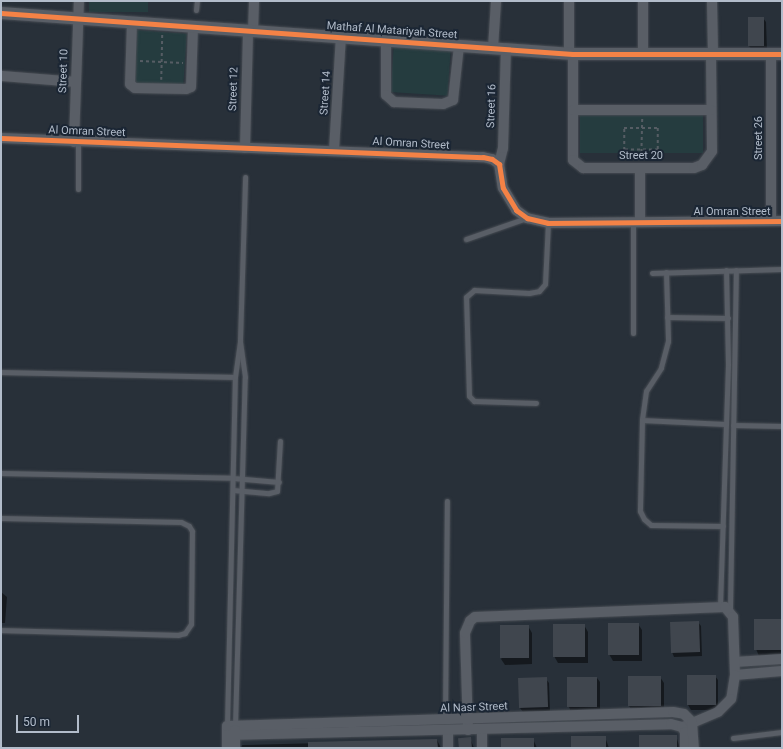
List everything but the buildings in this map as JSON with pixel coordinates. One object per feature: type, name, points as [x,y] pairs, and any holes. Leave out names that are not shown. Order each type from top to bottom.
[{"type":"street","name":"Street 10","points":[[76,142],[75,82],[79,1]]},
{"type":"street","name":"Street 12","points":[[245,148],[251,30],[254,1]]},
{"type":"street","points":[[493,48],[496,1]]},
{"type":"street","name":"Street 20","points":[[569,1],[573,154],[577,166],[583,168],[694,168],[702,165],[712,151],[712,1]]},
{"type":"street","points":[[643,1],[643,54]]},
{"type":"street","name":"Mathaf Al Matariyah Street","points":[[1,13],[571,54],[776,54]]},
{"type":"street","points":[[132,22],[130,61],[132,87],[161,89],[189,89],[192,84],[193,26]]},
{"type":"street","name":"Street 14","points":[[334,150],[342,37]]},
{"type":"street","points":[[386,40],[386,95],[394,102],[443,104],[453,100],[459,46]]},
{"type":"street","name":"Street 16","points":[[499,164],[503,148],[506,49]]},
{"type":"street","name":"Street 26","points":[[771,221],[776,54]]},
{"type":"street","points":[[1,76],[75,82]]},
{"type":"street","points":[[573,110],[711,110]]},
{"type":"street","name":"Al Omran Street","points":[[1,138],[483,157],[492,159],[499,164]]},
{"type":"street","points":[[499,164],[508,200],[527,218]]},
{"type":"street","points":[[636,222],[641,168]]},
{"type":"street","name":"Al Omran Street","points":[[527,218],[548,223],[782,221]]},
{"type":"street","points":[[467,725],[465,633],[470,621],[475,616],[725,608],[733,617],[736,675],[731,699],[725,707],[710,717],[692,722],[682,727],[684,732],[685,748]]},
{"type":"street","points":[[735,662],[782,659]]},
{"type":"street","points":[[736,675],[782,671]]},
{"type":"street","name":"Al Nasr Street","points":[[231,731],[446,726],[673,712],[684,714],[692,722]]},
{"type":"street","points":[[692,722],[694,748]]},
{"type":"street","name":"Al Nasr Street","points":[[467,725],[482,729],[671,724],[682,727]]},
{"type":"street","points":[[446,726],[448,748]]},
{"type":"street","points":[[482,729],[482,748]]},
{"type":"street","points":[[227,748],[231,731]]},
{"type":"street","points":[[231,731],[235,748]]},
{"type":"lane","points":[[196,10],[197,1]]},
{"type":"lane","points":[[76,142],[78,190]]},
{"type":"lane","points":[[231,731],[232,490],[235,377],[240,340],[245,177]]},
{"type":"lane","points":[[466,239],[527,218]]},
{"type":"lane","points":[[633,333],[636,222]]},
{"type":"lane","points":[[536,403],[474,401],[469,396],[466,297],[474,290],[529,293],[539,291],[545,284],[548,223]]},
{"type":"lane","points":[[652,273],[782,269]]},
{"type":"lane","points":[[725,608],[723,526],[728,318],[726,270]]},
{"type":"lane","points":[[725,608],[733,425],[736,270]]},
{"type":"lane","points":[[666,272],[668,341],[661,368],[646,391],[642,420],[640,511],[644,519],[651,525],[723,526]]},
{"type":"lane","points":[[667,317],[728,318]]},
{"type":"lane","points":[[231,731],[243,479],[245,376],[240,340]]},
{"type":"lane","points":[[1,372],[235,377]]},
{"type":"lane","points":[[642,420],[725,424]]},
{"type":"lane","points":[[733,425],[782,426]]},
{"type":"lane","points":[[232,490],[273,493],[278,488],[280,441]]},
{"type":"lane","points":[[1,473],[233,478],[279,482]]},
{"type":"lane","points":[[446,726],[447,501]]},
{"type":"lane","points":[[1,518],[181,522],[187,524],[192,531],[191,624],[185,633],[178,635],[1,630]]},
{"type":"lane","points":[[733,738],[782,732]]},
{"type":"path","points":[[161,89],[162,24]]},
{"type":"path","points":[[130,61],[193,63]]},
{"type":"path","points":[[641,168],[643,110]]},
{"type":"path","points":[[624,128],[658,128],[658,150],[642,150],[624,150],[624,128]]},
{"type":"green space","points":[[89,1],[148,1],[148,12],[89,12]]},
{"type":"green space","points":[[135,30],[187,34],[183,87],[131,84]]},
{"type":"green space","points":[[394,43],[451,47],[447,96],[391,92]]},
{"type":"green space","points":[[580,115],[703,115],[703,153],[580,153]]},
{"type":"cycle path","points":[[1,13],[573,54],[782,54]]},
{"type":"cycle path","points":[[1,138],[483,157],[492,159],[499,164],[503,188],[516,210],[527,218],[548,223],[782,221]]}]
